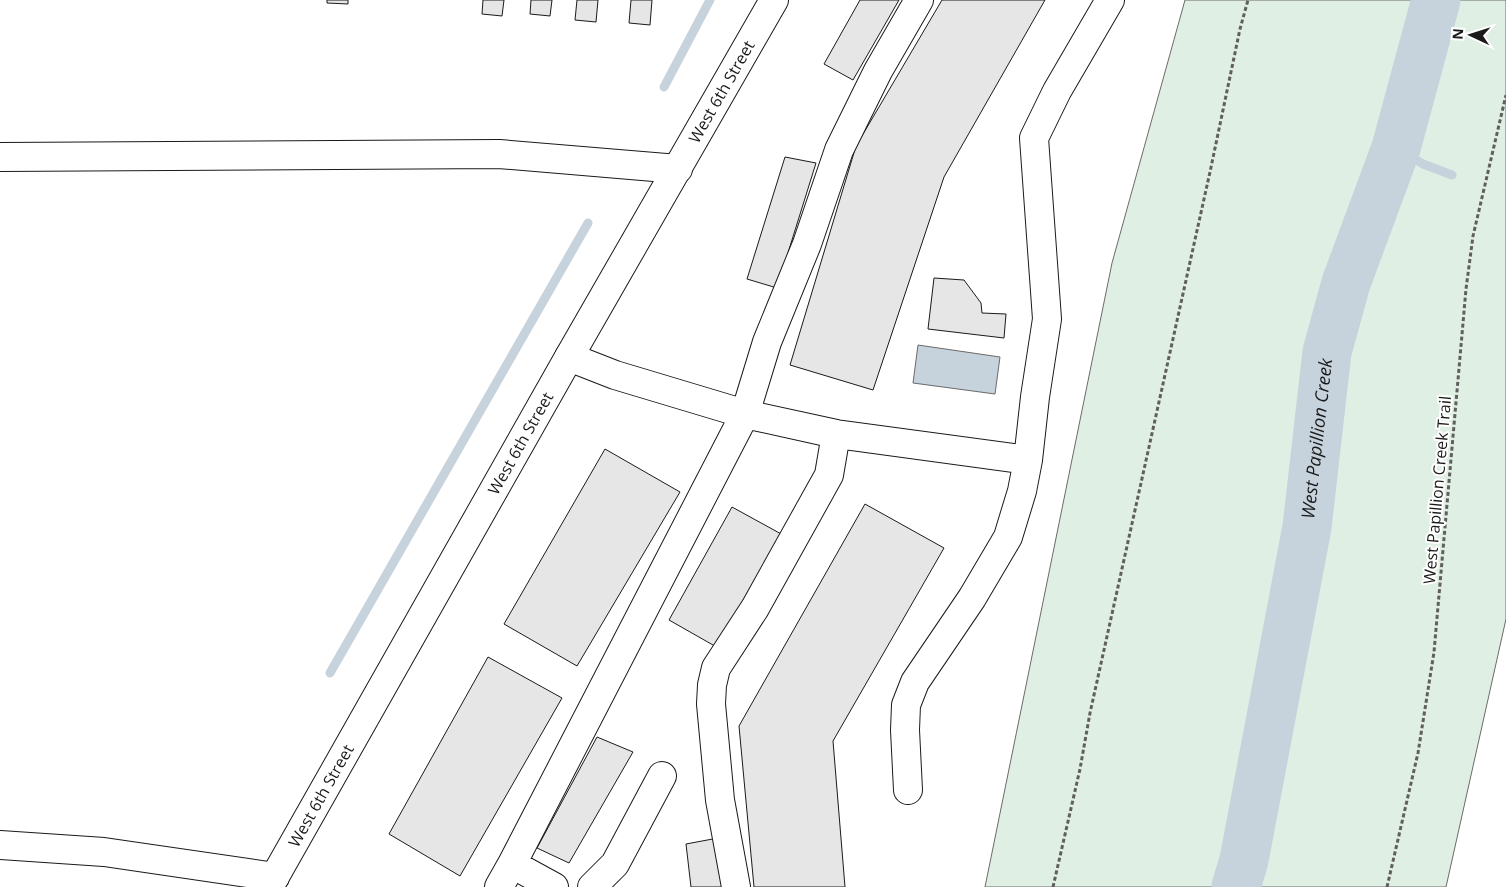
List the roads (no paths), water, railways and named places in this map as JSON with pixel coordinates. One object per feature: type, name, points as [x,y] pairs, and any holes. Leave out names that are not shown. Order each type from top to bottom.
[{"type":"main road","name":"West 6th Street","points":[[272,882],[569,356],[774,0]]},
{"type":"main road","points":[[554,887],[505,875],[745,414],[767,342],[807,244],[839,150],[878,71],[919,0]]},
{"type":"main road","points":[[908,790],[905,730],[906,705],[916,682],[972,598],[1008,538],[1022,490],[1028,460],[1047,319],[1034,138],[1057,91],[1110,0]]},
{"type":"main road","points":[[0,157],[499,154],[678,169]]},
{"type":"main road","points":[[569,356],[616,375],[745,414],[836,434],[1028,460]]},
{"type":"main road","points":[[736,887],[720,800],[711,704],[712,685],[716,668],[755,608],[830,475],[836,434]]},
{"type":"main road","points":[[592,887],[615,864],[662,776]]},
{"type":"main road","points":[[0,845],[104,852],[272,882]]},
{"type":"waterway","points":[[664,87],[710,0]]},
{"type":"waterway","name":"West Papillion Creek","points":[[1236,887],[1244,860],[1307,527],[1327,352],[1346,283],[1396,148],[1436,0]]},
{"type":"waterway","points":[[1396,148],[1423,164],[1452,175]]},
{"type":"waterway","points":[[330,673],[588,223]]}]
